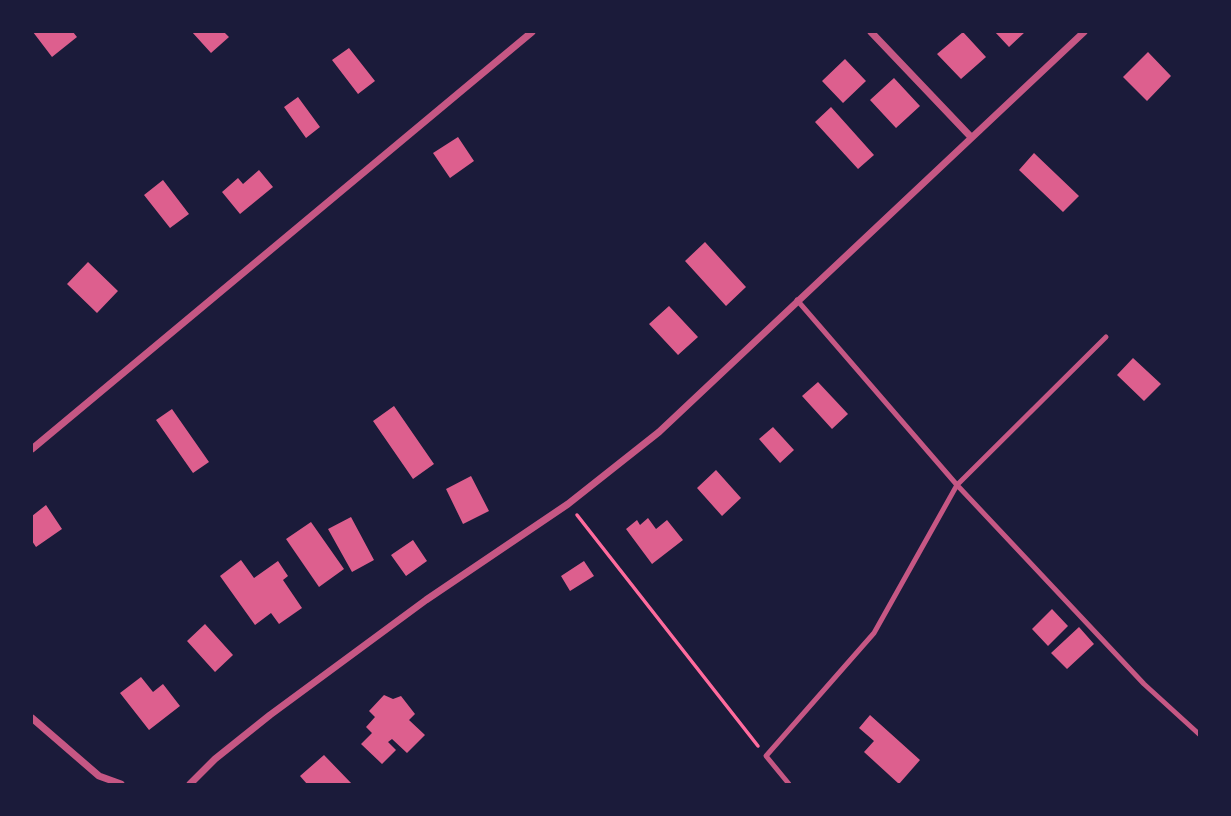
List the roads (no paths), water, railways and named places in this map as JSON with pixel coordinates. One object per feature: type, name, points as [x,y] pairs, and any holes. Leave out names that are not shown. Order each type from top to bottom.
[{"type":"street","points":[[32,449],[533,32]]},
{"type":"street","points":[[871,32],[970,136]]},
{"type":"street","points":[[190,785],[215,759],[270,715],[426,600],[568,504],[659,432],[970,136],[1084,32]]},
{"type":"street","points":[[32,718],[99,776],[121,785]]},
{"type":"lane","points":[[797,300],[957,485],[1144,684],[1199,735]]},
{"type":"lane","points":[[789,785],[766,756],[874,633],[957,485],[1106,337]]}]
